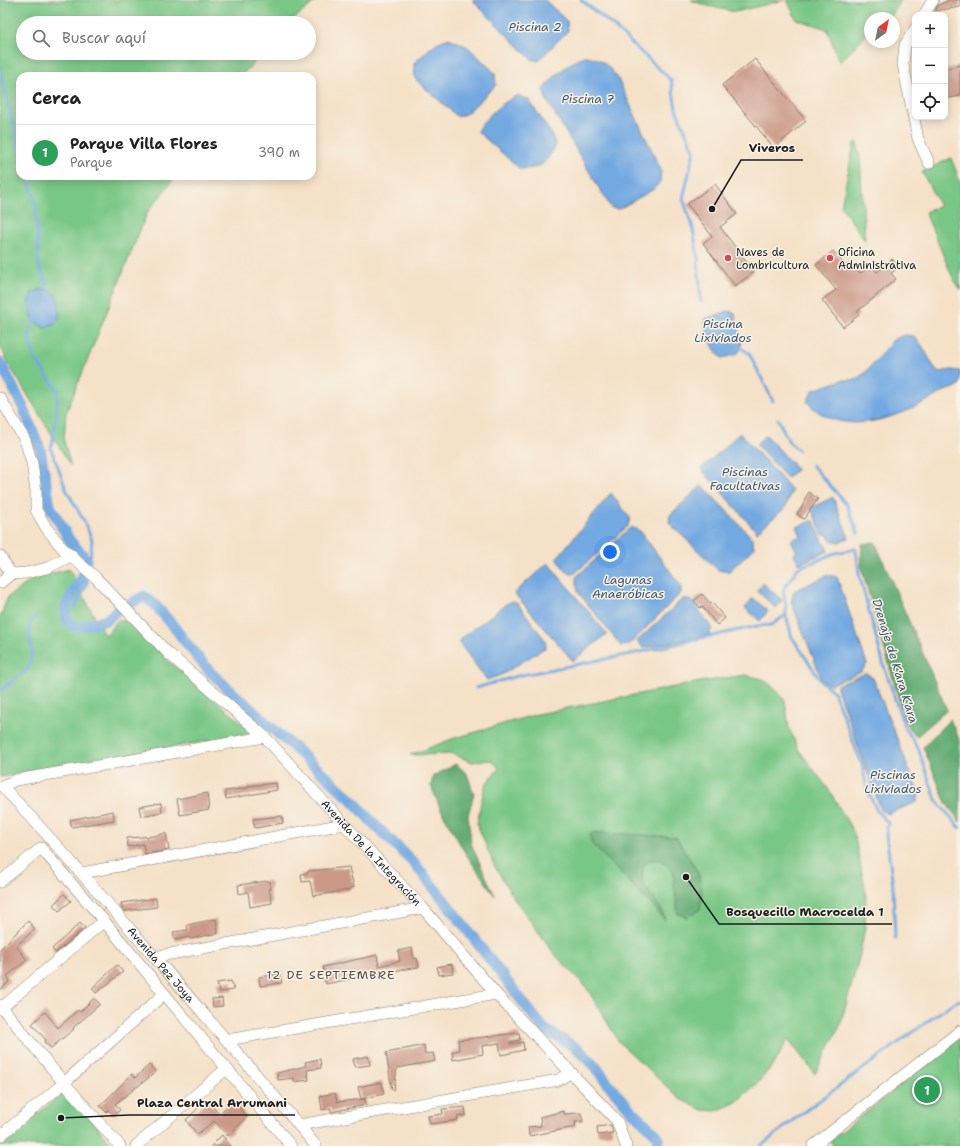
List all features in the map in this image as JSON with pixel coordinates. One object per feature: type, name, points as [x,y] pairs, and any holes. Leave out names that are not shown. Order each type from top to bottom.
[{"type":"street","points":[[926,12],[933,0]]},
{"type":"street","points":[[912,34],[905,45],[903,64],[918,139],[928,163]]},
{"type":"street","name":"Avenida De la Integración","points":[[0,398],[24,440],[32,463],[36,491],[36,510],[47,528],[64,550],[95,577],[168,652],[265,737],[423,908],[496,994],[617,1121],[626,1146]]},
{"type":"street","points":[[0,556],[11,574]]},
{"type":"street","points":[[0,582],[11,574],[26,573],[75,559]]},
{"type":"street","name":"Avenida Pez Joya","points":[[265,737],[16,780],[2,786],[82,873],[227,1040],[316,1146]]},
{"type":"street","points":[[82,873],[344,824]]},
{"type":"street","name":"Avenida Pez Joya","points":[[0,882],[41,848],[104,921],[286,1144]]},
{"type":"street","points":[[154,957],[423,908]]},
{"type":"street","points":[[104,921],[1,1007],[64,1083],[120,1146]]},
{"type":"street","points":[[0,1136],[64,1083],[164,994]]},
{"type":"street","points":[[227,1040],[496,994]]},
{"type":"street","points":[[813,1146],[960,1031]]},
{"type":"street","points":[[136,1146],[226,1069]]},
{"type":"street","points":[[299,1124],[559,1080],[571,1072]]},
{"type":"green space","points":[[0,0],[317,0],[298,16],[16,16],[16,60],[256,60],[245,72],[16,72],[16,180],[173,180],[147,213],[66,413],[64,441],[71,466],[8,363],[0,345]]},
{"type":"green space","points":[[691,0],[785,0],[735,12],[704,5]]},
{"type":"green space","points":[[787,0],[901,0],[894,12],[864,12],[864,37],[839,62],[827,29],[796,19]]},
{"type":"green space","points":[[857,142],[860,158],[865,241],[841,206],[854,144]]},
{"type":"green space","points":[[951,158],[960,181],[960,290],[952,276],[925,212],[940,206],[922,172]]},
{"type":"green space","points":[[875,542],[947,710],[916,737],[905,721],[861,566],[862,544]]},
{"type":"green space","points":[[69,569],[105,636],[118,620],[129,621],[171,663],[254,733],[0,777],[0,617],[8,597],[33,579]]},
{"type":"green space","points":[[745,675],[763,679],[776,689],[785,701],[789,728],[798,749],[829,790],[854,833],[866,893],[865,927],[860,954],[840,1026],[815,1074],[788,1039],[776,1061],[759,1082],[735,1103],[716,1111],[702,1110],[680,1099],[619,1042],[586,987],[556,956],[515,900],[494,865],[477,824],[486,784],[499,768],[491,760],[472,762],[453,754],[410,755],[452,739],[537,714],[700,682]]},
{"type":"green space","points":[[950,719],[960,741],[960,822],[946,803],[923,747]]},
{"type":"green space","points":[[456,764],[467,774],[474,794],[468,815],[471,844],[495,896],[464,851],[441,810],[431,786],[433,776]]},
{"type":"green space","points":[[593,832],[676,837],[698,872],[702,894],[700,909],[694,914],[686,917],[678,914],[673,871],[661,860],[649,860],[643,867],[642,882],[662,910],[665,920],[592,844],[590,836]]},
{"type":"green space","points":[[960,1038],[960,1146],[834,1146],[830,1141]]},
{"type":"green space","points":[[66,1090],[113,1146],[0,1146]]},
{"type":"water","name":"Piscina 2","points":[[472,0],[545,0],[567,21],[568,31],[538,61],[531,59]]},
{"type":"water","points":[[449,38],[468,47],[495,73],[496,85],[467,113],[458,117],[415,79],[414,63],[436,43]]},
{"type":"water","name":"Piscina 7","points":[[584,56],[595,58],[603,62],[617,77],[661,170],[660,182],[654,189],[619,209],[611,208],[546,99],[544,89],[548,84],[567,66]]},
{"type":"water","points":[[518,95],[529,100],[552,135],[556,146],[549,157],[542,164],[534,168],[520,169],[477,131],[495,110]]},
{"type":"water","points":[[39,290],[50,290],[54,293],[58,300],[59,307],[59,320],[54,325],[44,328],[33,320],[29,303],[31,294]]},
{"type":"water","name":"Piscina Lixiviados","points":[[729,311],[735,314],[742,343],[739,352],[735,355],[722,358],[712,345],[704,319]]},
{"type":"water","points":[[904,335],[913,336],[921,344],[937,372],[952,370],[960,371],[960,384],[909,410],[891,417],[873,421],[855,423],[838,421],[822,414],[807,402],[813,390],[842,380],[855,380],[865,373],[894,339]]},
{"type":"water","name":"Piscinas Facultativas","points":[[740,433],[792,490],[785,508],[757,532],[701,469]]},
{"type":"water","name":"Piscinas Facultativas","points":[[766,435],[797,469],[787,478],[756,444]]},
{"type":"water","points":[[701,486],[706,489],[753,539],[754,548],[728,572],[718,570],[669,523],[670,515]]},
{"type":"water","name":"Lagunas Anaeróbicas","points":[[611,493],[630,518],[628,526],[574,574],[567,572],[556,559]]},
{"type":"water","points":[[833,497],[849,538],[839,542],[830,540],[827,534],[823,535],[811,508]]},
{"type":"water","points":[[813,520],[828,551],[799,564],[794,554],[797,552],[791,540],[801,536],[797,527]]},
{"type":"water","name":"Lagunas Anaeróbicas","points":[[631,527],[640,531],[681,586],[681,593],[629,645],[621,646],[578,592],[576,577]]},
{"type":"water","name":"Lagunas Anaeróbicas","points":[[548,563],[607,634],[573,661],[514,593]]},
{"type":"water","points":[[828,575],[837,577],[867,664],[861,672],[830,685],[822,680],[791,601],[794,591]]},
{"type":"water","points":[[763,583],[782,600],[776,608],[757,591]]},
{"type":"water","name":"Lagunas Anaeróbicas","points":[[684,598],[693,602],[712,628],[709,635],[643,648],[637,641]]},
{"type":"water","points":[[753,598],[768,611],[760,621],[745,608]]},
{"type":"water","points":[[513,601],[518,604],[545,640],[546,647],[503,674],[487,680],[459,643],[462,638],[506,604]]},
{"type":"water","name":"Piscinas Lixiviados","points":[[866,673],[873,678],[919,794],[917,802],[887,814],[881,810],[837,688],[837,685]]},
{"type":"building","points":[[950,0],[960,0],[960,7],[935,11],[938,5]]},
{"type":"building","points":[[755,59],[806,121],[774,148],[722,85]]},
{"type":"building","points":[[960,65],[960,96],[948,98],[948,68]]},
{"type":"building","points":[[715,184],[737,214],[720,227],[754,272],[735,286],[703,243],[712,236],[687,204]]},
{"type":"building","points":[[833,251],[846,266],[850,263],[859,273],[871,265],[877,272],[892,259],[899,267],[891,273],[896,279],[857,312],[859,315],[843,327],[822,300],[836,290],[816,265]]},
{"type":"building","points":[[809,492],[818,499],[804,519],[797,514],[806,501],[804,500]]},
{"type":"building","points":[[702,594],[725,618],[717,625],[702,606],[700,608],[694,601]]},
{"type":"building","points":[[276,783],[277,790],[226,799],[225,791],[248,788],[248,786]]},
{"type":"building","points":[[207,793],[209,810],[180,815],[177,799]]},
{"type":"building","points":[[161,803],[162,812],[141,816],[139,807]]},
{"type":"building","points":[[113,811],[114,820],[72,827],[70,820]]},
{"type":"building","points":[[282,816],[283,823],[255,828],[253,819]]},
{"type":"building","points":[[166,833],[169,850],[145,854],[143,844],[128,847],[127,838],[155,836]]},
{"type":"building","points":[[349,867],[354,887],[350,888],[350,890],[313,896],[310,881],[302,882],[301,874],[308,873],[308,871]]},
{"type":"building","points":[[270,882],[271,889],[269,889],[272,903],[250,907],[248,892],[239,894],[238,885]]},
{"type":"building","points":[[64,894],[71,901],[59,911],[53,905]]},
{"type":"building","points":[[156,898],[157,907],[124,911],[122,908],[121,903]]},
{"type":"building","points":[[216,919],[218,933],[190,939],[189,937],[175,940],[173,932],[188,930],[187,925]]},
{"type":"building","points":[[28,921],[35,929],[16,946],[27,960],[7,976],[10,981],[0,990],[0,949]]},
{"type":"building","points":[[80,923],[85,928],[56,953],[52,949]]},
{"type":"building","points":[[412,948],[414,959],[417,958],[419,967],[326,984],[323,967],[377,955],[379,966],[400,961],[398,951]]},
{"type":"building","points":[[452,964],[453,973],[439,975],[437,967]]},
{"type":"building","points":[[117,965],[123,972],[96,993],[92,988]]},
{"type":"building","points":[[280,974],[282,983],[260,986],[259,977]]},
{"type":"building","points":[[231,981],[234,990],[219,992],[217,983]]},
{"type":"building","points":[[94,998],[100,1004],[73,1028],[74,1029],[51,1048],[44,1042],[46,1040],[32,1024],[45,1012],[58,1028],[78,1010],[80,1012]]},
{"type":"building","points":[[222,998],[223,1006],[213,1007],[212,999]]},
{"type":"building","points":[[519,1033],[520,1040],[510,1042],[510,1044],[523,1042],[524,1050],[501,1055],[499,1043],[482,1046],[483,1054],[453,1060],[452,1052],[459,1050],[458,1040]]},
{"type":"building","points":[[424,1045],[425,1054],[433,1053],[435,1061],[397,1068],[394,1090],[392,1090],[386,1053]]},
{"type":"building","points":[[368,1056],[370,1065],[355,1067],[353,1059]]},
{"type":"building","points":[[320,1059],[321,1068],[307,1070],[309,1080],[294,1082],[294,1078],[278,1080],[277,1073],[306,1066],[305,1062]]},
{"type":"building","points":[[149,1065],[156,1072],[115,1104],[120,1110],[114,1115],[108,1110],[106,1112],[100,1106],[132,1074],[135,1078]]},
{"type":"building","points":[[382,1082],[384,1094],[361,1099],[358,1087]]},
{"type":"building","points":[[335,1093],[337,1102],[365,1099],[366,1105],[331,1112],[331,1108],[322,1110],[320,1096]]},
{"type":"building","points":[[207,1100],[219,1114],[233,1100],[247,1117],[228,1136],[214,1121],[197,1134],[186,1120]]},
{"type":"building","points":[[465,1107],[466,1115],[457,1117],[458,1120],[430,1124],[428,1116],[443,1114],[442,1109]]},
{"type":"building","points":[[564,1111],[564,1114],[581,1113],[583,1121],[575,1122],[576,1127],[529,1136],[528,1127],[541,1126],[540,1117]]},
{"type":"building","points":[[611,1125],[613,1133],[598,1135],[597,1127]]},
{"type":"building","points":[[222,1135],[231,1146],[211,1146]]},
{"type":"waterway","name":"Drenaje de K'ara K'ara","points":[[581,0],[611,24],[671,80],[676,109],[694,151],[683,199],[692,224],[698,258],[701,302]]},
{"type":"waterway","points":[[0,70],[16,136]]},
{"type":"waterway","points":[[28,180],[35,199],[39,268],[50,290],[49,293]]},
{"type":"waterway","points":[[36,318],[33,320],[29,335],[35,359],[58,391],[56,419],[51,449],[67,491],[84,521],[92,540],[89,569]]},
{"type":"waterway","name":"Drenaje de K'ara K'ara","points":[[741,348],[749,353],[773,401]]},
{"type":"waterway","points":[[0,362],[24,409],[40,449],[50,506],[70,541],[83,555],[86,561],[86,569],[81,580],[65,607],[67,619],[71,624],[78,627],[107,620],[118,609]]},
{"type":"waterway","name":"Drenaje de K'ara K'ara","points":[[778,419],[789,442],[798,450]]},
{"type":"waterway","name":"Drenaje de K'ara K'ara","points":[[812,465],[847,505],[858,533]]},
{"type":"waterway","points":[[476,688],[517,676],[631,654],[757,626],[771,625],[786,615],[783,590],[798,568],[835,553],[856,549],[859,574],[884,666],[904,726],[918,748],[936,800],[960,828]]},
{"type":"waterway","points":[[75,607],[87,584],[88,576]]},
{"type":"waterway","points":[[133,602],[144,596],[154,604],[210,672],[351,799],[412,861],[544,1029],[578,1049],[596,1067],[629,1108],[657,1135],[659,1140],[657,1146]]},
{"type":"waterway","points":[[786,615],[792,637],[821,681],[834,692],[862,765],[867,789],[877,811],[888,823],[886,834],[893,886],[895,938]]},
{"type":"waterway","points":[[0,691],[28,669],[32,653],[29,626],[36,616]]},
{"type":"waterway","points":[[761,1146],[801,1114],[950,1005],[960,1000]]},
{"type":"place","name":"Viveros","points":[[712,209]]},
{"type":"place","name":"Naves de Lombricultura","points":[[728,258]]},
{"type":"place","name":"Oficina Administrativa","points":[[830,258]]},
{"type":"place","name":"Bosquecillo Macrocelda 1","points":[[686,877]]},
{"type":"place","name":"Parque Villa Flores","points":[[927,1090]]},
{"type":"place","name":"Plaza Central Arrumani","points":[[61,1118]]},
{"type":"district","name":"12 DE SEPTIEMBRE","points":[[331,975]]}]
